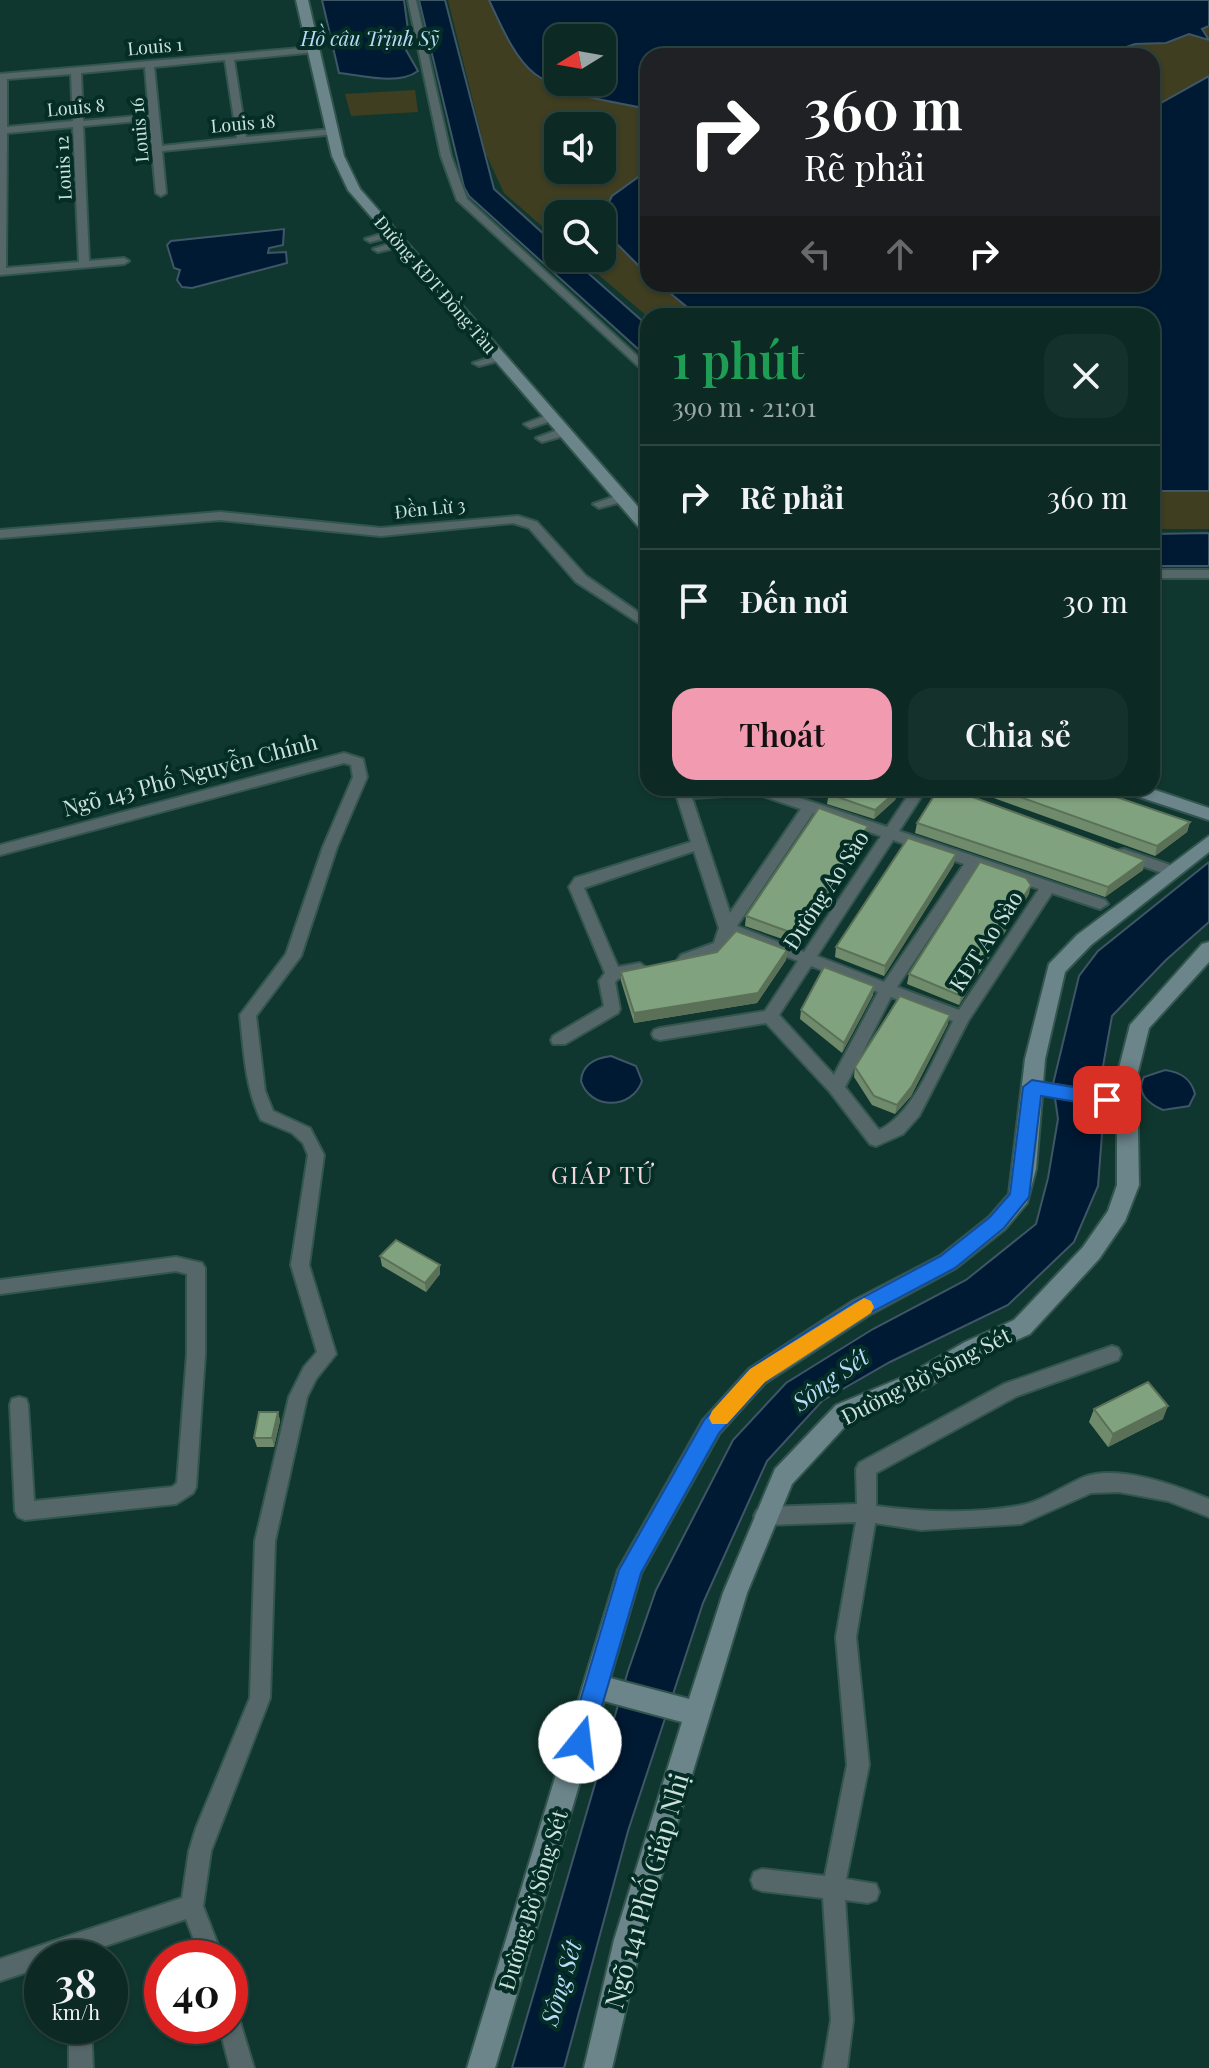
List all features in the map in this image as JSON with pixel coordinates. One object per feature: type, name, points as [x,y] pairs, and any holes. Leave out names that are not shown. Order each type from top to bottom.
[{"type":"street","name":"Đường KĐT Đồng Tàu","points":[[302,0],[332,132],[354,190],[640,519]]},
{"type":"street","points":[[412,0],[446,156],[462,200],[640,365]]},
{"type":"street","name":"Louis 1","points":[[1,77],[313,50]]},
{"type":"street","points":[[229,57],[242,141]]},
{"type":"street","name":"Louis 16","points":[[149,64],[161,193]]},
{"type":"street","name":"Louis 12","points":[[76,70],[84,264]]},
{"type":"street","points":[[1,77],[1,272],[124,261]]},
{"type":"street","name":"Louis 8","points":[[1,130],[155,117]]},
{"type":"street","name":"Louis 18","points":[[157,149],[332,132]]},
{"type":"street","points":[[374,244],[394,239]]},
{"type":"street","points":[[479,363],[498,358]]},
{"type":"street","points":[[530,424],[550,418]]},
{"type":"street","points":[[542,438],[563,432]]},
{"type":"street","points":[[599,504],[621,498]]},
{"type":"street","name":"Đền Lừ 3","points":[[0,534],[104,528],[220,516],[381,532],[514,519],[533,525],[581,579],[640,620]]},
{"type":"street","points":[[1160,574],[1209,574]]},
{"type":"street","name":"Ngõ 143 Phố Nguyễn Chính","points":[[0,850],[344,758],[358,762],[360,777],[330,847],[293,956],[248,1015],[257,1091],[267,1115],[305,1131],[312,1138],[316,1155],[300,1265],[327,1354],[310,1373],[298,1397],[265,1541],[260,1698],[207,1828],[200,1851],[192,1906]]},
{"type":"street","name":"KĐT Ao Sào","points":[[684,796],[697,845],[727,928],[962,1018]]},
{"type":"street","name":"KĐT Ao Sào","points":[[777,796],[1100,904]]},
{"type":"street","name":"Đường Ao Sào","points":[[770,1016],[915,796]]},
{"type":"street","points":[[1154,796],[1209,814]]},
{"type":"street","points":[[559,1040],[612,1009],[607,981],[613,974],[699,957],[720,947],[727,928],[809,808]]},
{"type":"street","name":"Đường Bờ Sông Sét","points":[[481,2068],[604,1689],[630,1570],[711,1427],[757,1376],[774,1363],[861,1308],[948,1262],[997,1223],[1019,1197],[1042,1089],[1041,1027],[1056,969],[1084,940],[1209,842]]},
{"type":"street","points":[[613,974],[576,887],[580,882],[697,845]]},
{"type":"street","points":[[1109,848],[1171,871]]},
{"type":"street","points":[[836,1088],[888,988],[973,861]]},
{"type":"street","name":"KĐT Ao Sào","points":[[770,1016],[836,1088],[876,1139],[897,1129],[913,1111],[962,1018],[1048,888]]},
{"type":"street","points":[[1042,1089],[1117,1102],[1140,1025],[1209,949]]},
{"type":"street","points":[[660,1034],[770,1016]]},
{"type":"street","name":"Đường Bờ Sông Sét","points":[[699,1714],[735,1593],[764,1516],[783,1477],[844,1412],[916,1382],[973,1349],[1022,1327],[1091,1253],[1117,1215],[1128,1185],[1117,1102]]},
{"type":"street","points":[[0,1287],[176,1264],[196,1268],[196,1354],[186,1487],[176,1495],[25,1511],[19,1405]]},
{"type":"street","points":[[835,2068],[842,2020],[833,1888],[858,1765],[846,1637],[867,1513],[866,1469],[1011,1390],[1112,1354]]},
{"type":"street","points":[[764,1516],[867,1513],[921,1521],[1021,1515],[1090,1484],[1119,1483],[1169,1492],[1209,1508]]},
{"type":"street","points":[[604,1689],[699,1714]]},
{"type":"street","name":"Ngõ 141 Phố Giáp Nhị","points":[[598,2068],[628,1940],[699,1714]]},
{"type":"street","points":[[762,1880],[868,1892]]},
{"type":"street","points":[[0,1970],[192,1906],[205,1940]]},
{"type":"street","points":[[80,2044],[81,2068]]},
{"type":"street","points":[[236,2044],[242,2068]]},
{"type":"shaded area","points":[[448,0],[1209,0],[1209,529],[1160,529],[1160,308],[640,310],[595,272],[616,272],[616,200],[544,200],[544,228],[504,193],[486,154]]},
{"type":"shaded area","points":[[415,90],[418,112],[351,116],[345,94]]},
{"type":"water","name":"Hồ câu Trịnh Sỹ","points":[[322,0],[404,0],[409,37],[406,50],[418,71],[390,79],[339,73]]},
{"type":"water","points":[[419,0],[445,0],[494,189],[544,234],[544,264],[469,196],[464,187]]},
{"type":"water","points":[[489,0],[1209,0],[1209,26],[1202,29],[1209,40],[1189,34],[1166,43],[1135,44],[1123,48],[640,48],[640,107],[588,96],[616,96],[616,24],[544,24],[544,80],[527,67],[514,50]]},
{"type":"water","points":[[1209,76],[1209,491],[1160,491],[1160,308],[688,308],[669,292],[1160,292],[1160,104]]},
{"type":"water","points":[[640,176],[640,267],[616,243],[616,200],[610,200]]},
{"type":"water","points":[[284,229],[283,245],[269,248],[268,253],[286,252],[287,263],[192,288],[182,287],[177,280],[180,270],[174,268],[167,245],[171,241]]},
{"type":"water","points":[[553,272],[587,272],[640,319],[640,351]]},
{"type":"water","points":[[1209,533],[1209,566],[1160,566],[1160,534]]},
{"type":"water","name":"Sông Sét","points":[[1209,862],[1209,922],[1166,960],[1112,1016],[1100,1083],[1103,1121],[1098,1186],[1074,1242],[1008,1305],[890,1362],[822,1401],[767,1461],[703,1603],[628,1831],[564,2068],[512,2068],[628,1671],[656,1590],[733,1440],[786,1383],[873,1329],[966,1280],[1036,1224],[1058,1119],[1053,1084],[1079,976],[1098,951]]},
{"type":"water","points":[[611,1056],[636,1066],[642,1081],[630,1097],[611,1103],[593,1097],[581,1081],[590,1063]]},
{"type":"water","points":[[1165,1070],[1180,1074],[1191,1084],[1195,1094],[1189,1106],[1163,1110],[1153,1105],[1142,1093],[1144,1077]]},
{"type":"building","points":[[835,796],[891,796],[875,810]]},
{"type":"building","points":[[934,796],[970,796],[1145,860],[1108,887],[917,823]]},
{"type":"building","points":[[1017,796],[1114,796],[1190,822],[1157,846]]},
{"type":"building","points":[[819,808],[868,826],[798,935],[746,916]]},
{"type":"building","points":[[908,838],[956,854],[885,966],[836,947]]},
{"type":"building","points":[[980,862],[1026,878],[1031,885],[961,996],[909,974]]},
{"type":"building","points":[[736,931],[787,950],[758,993],[634,1013],[621,972],[717,952]]},
{"type":"building","points":[[824,967],[874,986],[844,1043],[801,1010]]},
{"type":"building","points":[[900,996],[950,1015],[912,1086],[897,1105],[874,1096],[855,1067]]},
{"type":"building","points":[[396,1240],[440,1265],[425,1283],[380,1256]]},
{"type":"building","points":[[1148,1382],[1168,1406],[1113,1434],[1094,1409]]},
{"type":"building","points":[[259,1412],[278,1412],[272,1438],[254,1438]]},
{"type":"slow traffic","points":[[719,1418],[757,1376],[864,1307]]},
{"type":"district","name":"GIÁP TỨ","points":[[603,1176]]},
{"type":"route","points":[[580,1742],[630,1570],[711,1427],[757,1376],[774,1363],[861,1308],[948,1262],[997,1223],[1019,1197],[1025,1169],[1032,1087],[1107,1100]]}]
